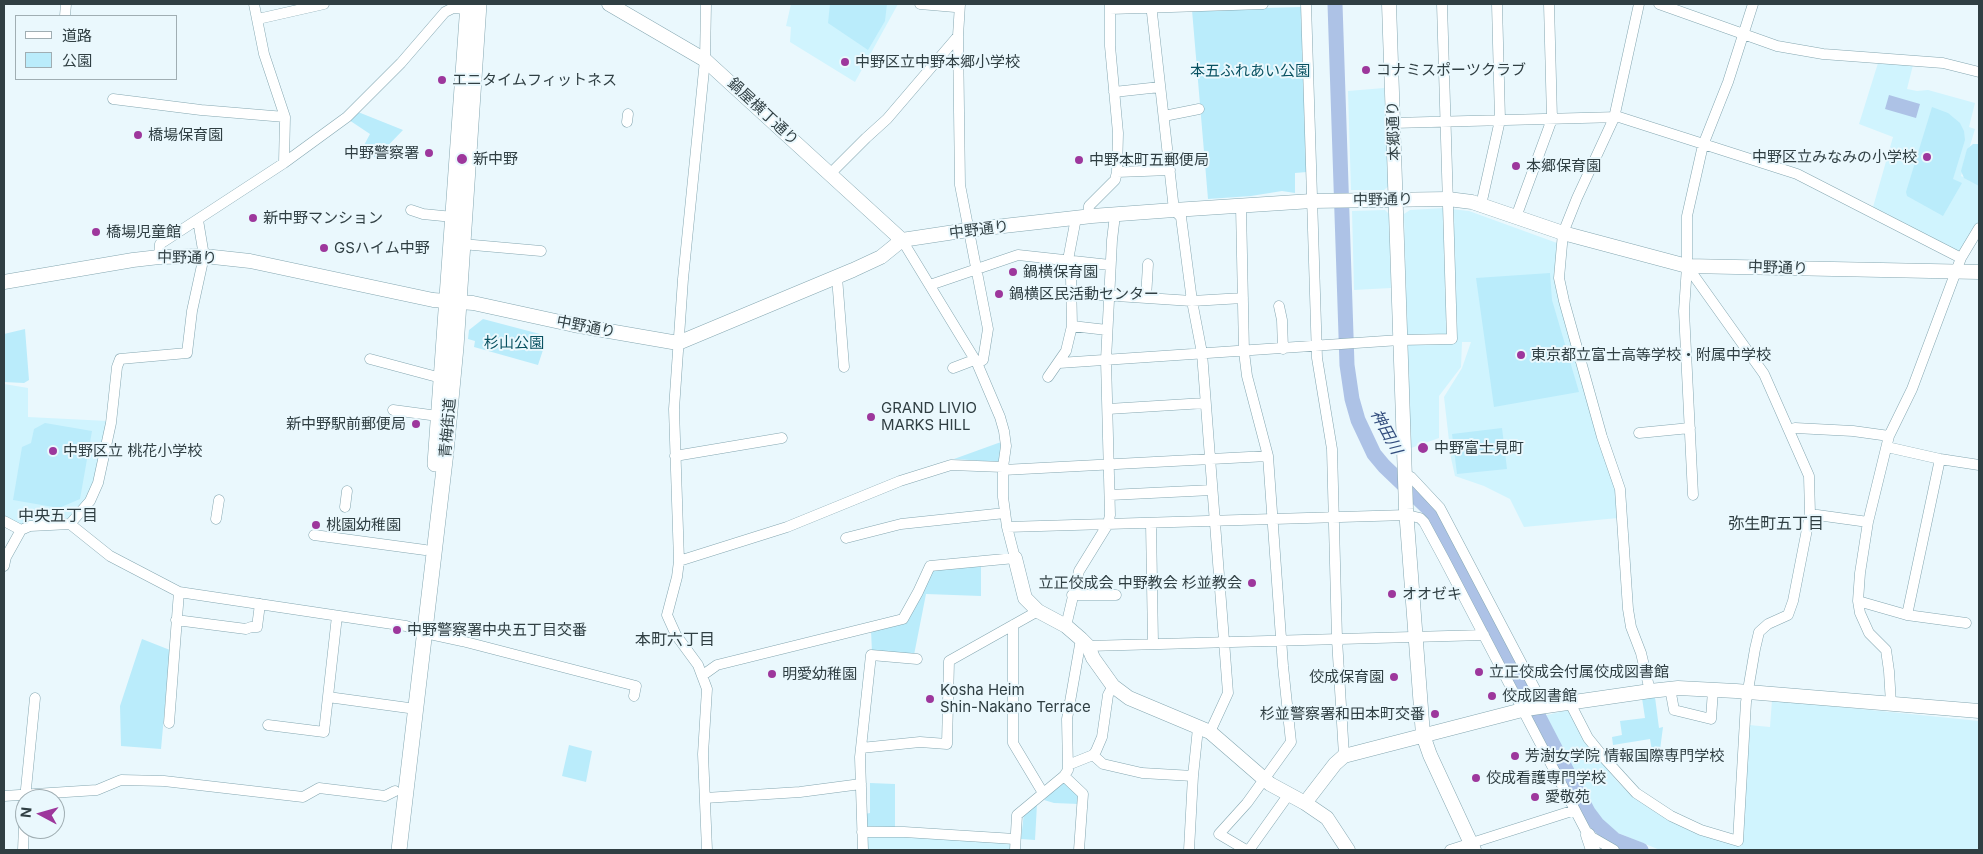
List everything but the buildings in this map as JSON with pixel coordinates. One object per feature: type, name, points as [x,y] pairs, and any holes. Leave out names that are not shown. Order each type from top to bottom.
[{"type":"main road","name":"青梅街道","points":[[399,850],[410,709],[446,452],[453,300],[453,217],[472,5]]},
{"type":"main road","name":"青梅街道","points":[[420,631],[425,550],[441,378],[462,244],[472,5]]},
{"type":"main road","name":"青梅街道","points":[[389,850],[395,790],[410,709]]},
{"type":"street","points":[[254,4],[264,54],[285,116],[284,163]]},
{"type":"street","points":[[258,19],[324,4]]},
{"type":"street","name":"鍋屋横丁通り","points":[[609,4],[705,60],[902,240]]},
{"type":"street","points":[[706,4],[705,60],[678,343],[674,409],[679,562],[667,615],[676,635],[698,665],[707,689],[703,735],[707,850]]},
{"type":"street","points":[[920,4],[955,7],[960,4]]},
{"type":"street","points":[[953,368],[983,360],[988,329],[960,185],[958,36],[960,4]]},
{"type":"street","points":[[1048,377],[1059,363],[1068,345],[1072,326],[1068,260],[1082,218],[1089,206],[1116,180],[1118,133],[1110,6],[1263,4]]},
{"type":"street","points":[[1306,4],[1317,358],[1332,449],[1337,639],[1344,756]]},
{"type":"street","name":"本郷通り","points":[[1389,4],[1406,516],[1423,735],[1472,847]]},
{"type":"street","points":[[1059,363],[1400,340],[1452,339],[1442,4]]},
{"type":"street","points":[[1480,205],[1500,120],[1497,4]]},
{"type":"street","points":[[1516,217],[1552,119],[1548,4]]},
{"type":"street","points":[[1640,4],[1614,118],[1563,233],[1559,278],[1602,437],[1620,489],[1628,609],[1631,627],[1642,653],[1650,691]]},
{"type":"street","points":[[1659,4],[1777,46],[1823,54],[1943,63],[1979,72]]},
{"type":"street","points":[[1693,495],[1684,311],[1691,271],[1687,216],[1703,145],[1728,82],[1742,33],[1753,4]]},
{"type":"street","points":[[159,256],[160,244],[284,163],[347,117],[401,63],[444,12],[453,8],[472,5]]},
{"type":"street","points":[[1151,6],[1174,210],[1182,217],[1192,301],[1202,353],[1228,693],[1204,730],[1193,776],[1189,850]]},
{"type":"street","points":[[830,175],[887,119],[958,36]]},
{"type":"street","points":[[1114,92],[1160,88]]},
{"type":"street","points":[[113,99],[201,110],[285,116]]},
{"type":"street","points":[[1164,116],[1199,110]]},
{"type":"street","points":[[1393,123],[1619,117],[1797,174],[1961,260]]},
{"type":"street","points":[[1117,172],[1170,170]]},
{"type":"street","name":"中野通り","points":[[902,240],[968,230],[1174,210],[1334,200],[1448,199],[1480,205],[1563,233],[1691,271],[1961,260],[1979,272]]},
{"type":"street","points":[[1241,207],[1246,376],[1268,456],[1290,742],[1246,803],[1219,834],[1247,850],[1289,794]]},
{"type":"street","points":[[411,210],[424,214],[453,217]]},
{"type":"street","points":[[1066,626],[1079,571],[1108,524],[1110,495],[1106,330],[1115,215]]},
{"type":"street","points":[[70,524],[90,500],[98,483],[112,423],[117,366],[120,359],[187,353],[190,325],[204,256],[198,220]]},
{"type":"street","points":[[1891,704],[1886,650],[1869,633],[1860,613],[1858,601],[1860,573],[1868,522],[1889,436],[1912,389],[1961,260],[1979,228]]},
{"type":"street","points":[[678,343],[881,257],[902,240],[976,362],[1004,431],[1006,446],[1003,468],[1005,513],[1025,598],[1038,611],[1066,626],[1085,643],[1113,686],[1129,698],[1204,730],[1264,779],[1327,818],[1348,850]]},
{"type":"street","points":[[462,244],[541,251]]},
{"type":"street","points":[[930,285],[1018,255],[1110,265]]},
{"type":"street","name":"中野通り","points":[[4,282],[159,256],[204,256],[250,261],[433,300],[453,300],[574,325],[678,343]]},
{"type":"street","points":[[1146,298],[1148,264]]},
{"type":"street","points":[[1570,703],[1588,738],[1636,793],[1671,816],[1701,830],[1738,841],[1748,692],[1759,632],[1768,624],[1788,614],[1804,550],[1810,514],[1809,476],[1764,374],[1691,271]]},
{"type":"street","points":[[837,277],[844,367]]},
{"type":"street","points":[[1071,293],[1192,301],[1243,298]]},
{"type":"street","points":[[1279,306],[1282,320],[1283,349]]},
{"type":"street","points":[[1072,326],[1106,330]]},
{"type":"street","points":[[370,359],[441,378]]},
{"type":"street","points":[[1108,409],[1206,403]]},
{"type":"street","points":[[393,410],[438,416]]},
{"type":"street","points":[[1639,433],[1690,428]]},
{"type":"street","points":[[1790,430],[1796,428],[1853,431],[1889,436]]},
{"type":"street","points":[[675,456],[782,438]]},
{"type":"street","points":[[1887,447],[1940,459],[1979,465]]},
{"type":"street","points":[[679,562],[780,530],[900,481],[952,465],[1003,468],[1109,465],[1268,456]]},
{"type":"street","points":[[1907,615],[1940,459]]},
{"type":"street","points":[[1405,476],[1411,477],[1440,508],[1543,707]]},
{"type":"street","points":[[345,507],[347,490]]},
{"type":"street","points":[[1110,495],[1212,490]]},
{"type":"street","points":[[216,519],[219,500]]},
{"type":"street","points":[[846,538],[901,524],[1005,513]]},
{"type":"street","points":[[1810,514],[1868,522]]},
{"type":"street","points":[[1007,527],[1406,516],[1420,518],[1424,522],[1524,710],[1588,835],[1593,850]]},
{"type":"street","points":[[4,521],[21,530]]},
{"type":"street","points":[[1151,523],[1153,643]]},
{"type":"street","points":[[4,566],[6,557],[21,530],[30,526],[70,524],[110,556],[179,592],[337,616],[462,640],[636,686],[634,696]]},
{"type":"street","points":[[314,535],[425,550]]},
{"type":"street","points":[[703,676],[717,665],[903,619],[930,566],[1015,558]]},
{"type":"street","points":[[169,723],[179,592]]},
{"type":"street","points":[[1072,595],[1116,595]]},
{"type":"street","points":[[1858,601],[1907,615],[1966,623]]},
{"type":"street","points":[[176,620],[246,629],[251,626],[257,627],[260,604]]},
{"type":"street","points":[[861,748],[920,742],[947,744],[949,661],[1038,611]]},
{"type":"street","points":[[268,725],[324,732],[337,616]]},
{"type":"street","points":[[1014,625],[1014,743],[1042,793]]},
{"type":"street","points":[[1085,643],[1224,642],[1484,635]]},
{"type":"street","points":[[1015,850],[1017,815],[1064,776],[1068,765],[1067,719],[1085,643]]},
{"type":"street","points":[[863,850],[860,784],[861,748],[872,655],[917,659]]},
{"type":"street","points":[[1068,765],[1093,755],[1102,737],[1108,694],[1113,686]]},
{"type":"street","points":[[1670,688],[1674,710],[1711,719],[1713,690]]},
{"type":"street","points":[[1305,803],[1335,764],[1344,756],[1524,710],[1670,688],[1748,692],[1979,711]]},
{"type":"street","points":[[328,697],[410,709]]},
{"type":"street","points":[[26,789],[35,698]]},
{"type":"street","points":[[1093,755],[1103,764],[1142,773],[1193,776]]},
{"type":"street","points":[[1064,776],[1083,794],[1079,850]]},
{"type":"street","points":[[65,794],[97,790],[121,780],[164,780],[303,797],[319,788],[385,796],[395,790]]},
{"type":"street","points":[[705,798],[802,791],[860,784]]},
{"type":"street","points":[[1450,850],[1472,847],[1575,810]]},
{"type":"street","points":[[862,832],[904,832],[1015,839]]},
{"type":"street","points":[[1588,835],[1614,850]]},
{"type":"shaded area","name":"中野区立中野本郷小学校","points":[[791,4],[898,4],[855,82],[790,42],[791,27],[786,26]]},
{"type":"shaded area","name":"中野区立みなみの小学校","points":[[1878,63],[1913,65],[1907,89],[1917,91],[1928,90],[1975,103],[1969,127],[1975,129],[1961,176],[1979,184],[1979,224],[1960,252],[1873,207],[1893,137],[1859,124]]},
{"type":"shaded area","points":[[1384,88],[1389,186],[1384,190],[1351,190],[1348,91]]},
{"type":"shaded area","points":[[1889,95],[1920,104],[1916,118],[1885,109]]},
{"type":"shaded area","points":[[1444,208],[1448,334],[1407,336],[1404,214],[1410,210]]},
{"type":"shaded area","name":"東京都立富士高等学校・附属中学校","points":[[1451,209],[1469,211],[1557,243],[1555,284],[1615,489],[1618,518],[1524,527],[1510,499],[1484,486],[1455,476],[1444,397],[1462,368],[1471,342],[1462,342],[1461,367],[1439,396],[1439,438],[1411,448],[1407,344],[1455,342]]},
{"type":"shaded area","points":[[1385,210],[1389,214],[1391,288],[1354,290],[1352,211]]},
{"type":"shaded area","name":"中野区立 桃花小学校","points":[[4,384],[28,388],[28,417],[108,421],[96,480],[89,498],[67,521],[22,525],[4,518]]},
{"type":"shaded area","points":[[1772,700],[1979,721],[1979,850],[1660,850],[1618,833],[1599,818],[1584,798],[1543,716],[1568,710],[1598,758],[1631,795],[1668,819],[1701,835],[1742,846],[1749,725],[1770,727]]},
{"type":"shaded area","points":[[867,835],[1013,842],[1012,850],[867,850]]},
{"type":"green space","points":[[830,4],[887,4],[885,21],[868,50],[828,23]]},
{"type":"green space","name":"本五ふれあい公園","points":[[1301,7],[1307,172],[1295,173],[1295,193],[1282,191],[1251,196],[1208,199],[1192,10]]},
{"type":"green space","points":[[1932,107],[1948,113],[1960,123],[1964,131],[1965,140],[1953,179],[1962,183],[1943,216],[1907,196],[1906,192]]},
{"type":"green space","points":[[358,112],[403,130],[376,158],[362,149],[370,134],[349,120]]},
{"type":"green space","points":[[1973,144],[1979,144],[1979,186],[1964,178],[1961,171],[1967,149]]},
{"type":"green space","points":[[1550,273],[1552,300],[1579,392],[1494,407],[1476,278]]},
{"type":"green space","name":"杉山公園","points":[[483,319],[540,334],[538,346],[544,347],[538,365],[474,347],[475,341],[468,339],[469,330]]},
{"type":"green space","points":[[25,329],[29,380],[24,383],[4,382],[4,334]]},
{"type":"green space","points":[[45,423],[92,431],[80,499],[59,508],[13,500],[22,447],[31,443],[34,429]]},
{"type":"green space","points":[[1502,428],[1507,469],[1457,474],[1452,434]]},
{"type":"green space","points":[[1001,442],[1000,462],[954,459]]},
{"type":"green space","points":[[981,565],[981,596],[926,594],[914,655],[872,653],[871,630],[902,623],[931,570]]},
{"type":"green space","points":[[142,639],[170,650],[161,749],[121,746],[120,706]]},
{"type":"green space","points":[[1655,697],[1659,728],[1663,727],[1660,750],[1652,751],[1650,739],[1613,745],[1612,737],[1622,735],[1620,721],[1645,718],[1642,698]]},
{"type":"green space","points":[[569,745],[592,751],[586,782],[562,776]]},
{"type":"green space","points":[[870,783],[895,784],[895,827],[866,826],[865,814],[870,813]]},
{"type":"green space","points":[[1065,783],[1078,796],[1079,804],[1054,803],[1044,800],[1060,784]]},
{"type":"green space","points":[[1037,804],[1035,840],[1021,839],[1024,813]]},
{"type":"waterway","name":"神田川","points":[[1335,4],[1347,365],[1352,399],[1358,420],[1374,454],[1430,510],[1441,528],[1588,812],[1597,824],[1615,840],[1641,850]]},
{"type":"place","name":"中野区立中野本郷小学校","points":[[845,62]]},
{"type":"place","name":"コナミスポーツクラブ","points":[[1366,70]]},
{"type":"place","name":"エニタイムフィットネス","points":[[442,80]]},
{"type":"place","name":"橋場保育園","points":[[138,135]]},
{"type":"place","name":"中野警察署","points":[[429,153]]},
{"type":"place","name":"中野区立みなみの小学校","points":[[1927,157]]},
{"type":"place","name":"新中野","points":[[462,159]]},
{"type":"place","name":"中野本町五郵便局","points":[[1079,160]]},
{"type":"place","name":"本郷保育園","points":[[1516,166]]},
{"type":"place","name":"新中野マンション","points":[[253,218]]},
{"type":"place","name":"橋場児童館","points":[[96,232]]},
{"type":"place","name":"GSハイム中野","points":[[324,248]]},
{"type":"place","name":"鍋横保育園","points":[[1013,272]]},
{"type":"place","name":"鍋横区民活動センター","points":[[999,294]]},
{"type":"place","name":"東京都立富士高等学校・附属中学校","points":[[1521,355]]},
{"type":"place","name":"GRAND LIVIO MARKS HILL","points":[[871,417]]},
{"type":"place","name":"新中野駅前郵便局","points":[[416,424]]},
{"type":"place","name":"中野富士見町","points":[[1423,448]]},
{"type":"place","name":"中野区立 桃花小学校","points":[[53,451]]},
{"type":"place","name":"桃園幼稚園","points":[[316,525]]},
{"type":"place","name":"立正佼成会 中野教会 杉並教会","points":[[1252,583]]},
{"type":"place","name":"オオゼキ","points":[[1392,594]]},
{"type":"place","name":"中野警察署中央五丁目交番","points":[[397,630]]},
{"type":"place","name":"立正佼成会付属佼成図書館","points":[[1479,672]]},
{"type":"place","name":"明愛幼稚園","points":[[772,674]]},
{"type":"place","name":"佼成保育園","points":[[1394,677]]},
{"type":"place","name":"佼成図書館","points":[[1492,696]]},
{"type":"place","name":"Kosha Heim Shin-Nakano Terrace","points":[[930,699]]},
{"type":"place","name":"杉並警察署和田本町交番","points":[[1435,714]]},
{"type":"place","name":"芳澍女学院 情報国際専門学校","points":[[1515,756]]},
{"type":"place","name":"佼成看護専門学校","points":[[1476,778]]},
{"type":"place","name":"愛敬苑","points":[[1535,797]]},
{"type":"district","name":"中央五丁目","points":[[58,516]]},
{"type":"district","name":"弥生町五丁目","points":[[1776,524]]},
{"type":"district","name":"本町六丁目","points":[[675,640]]}]
